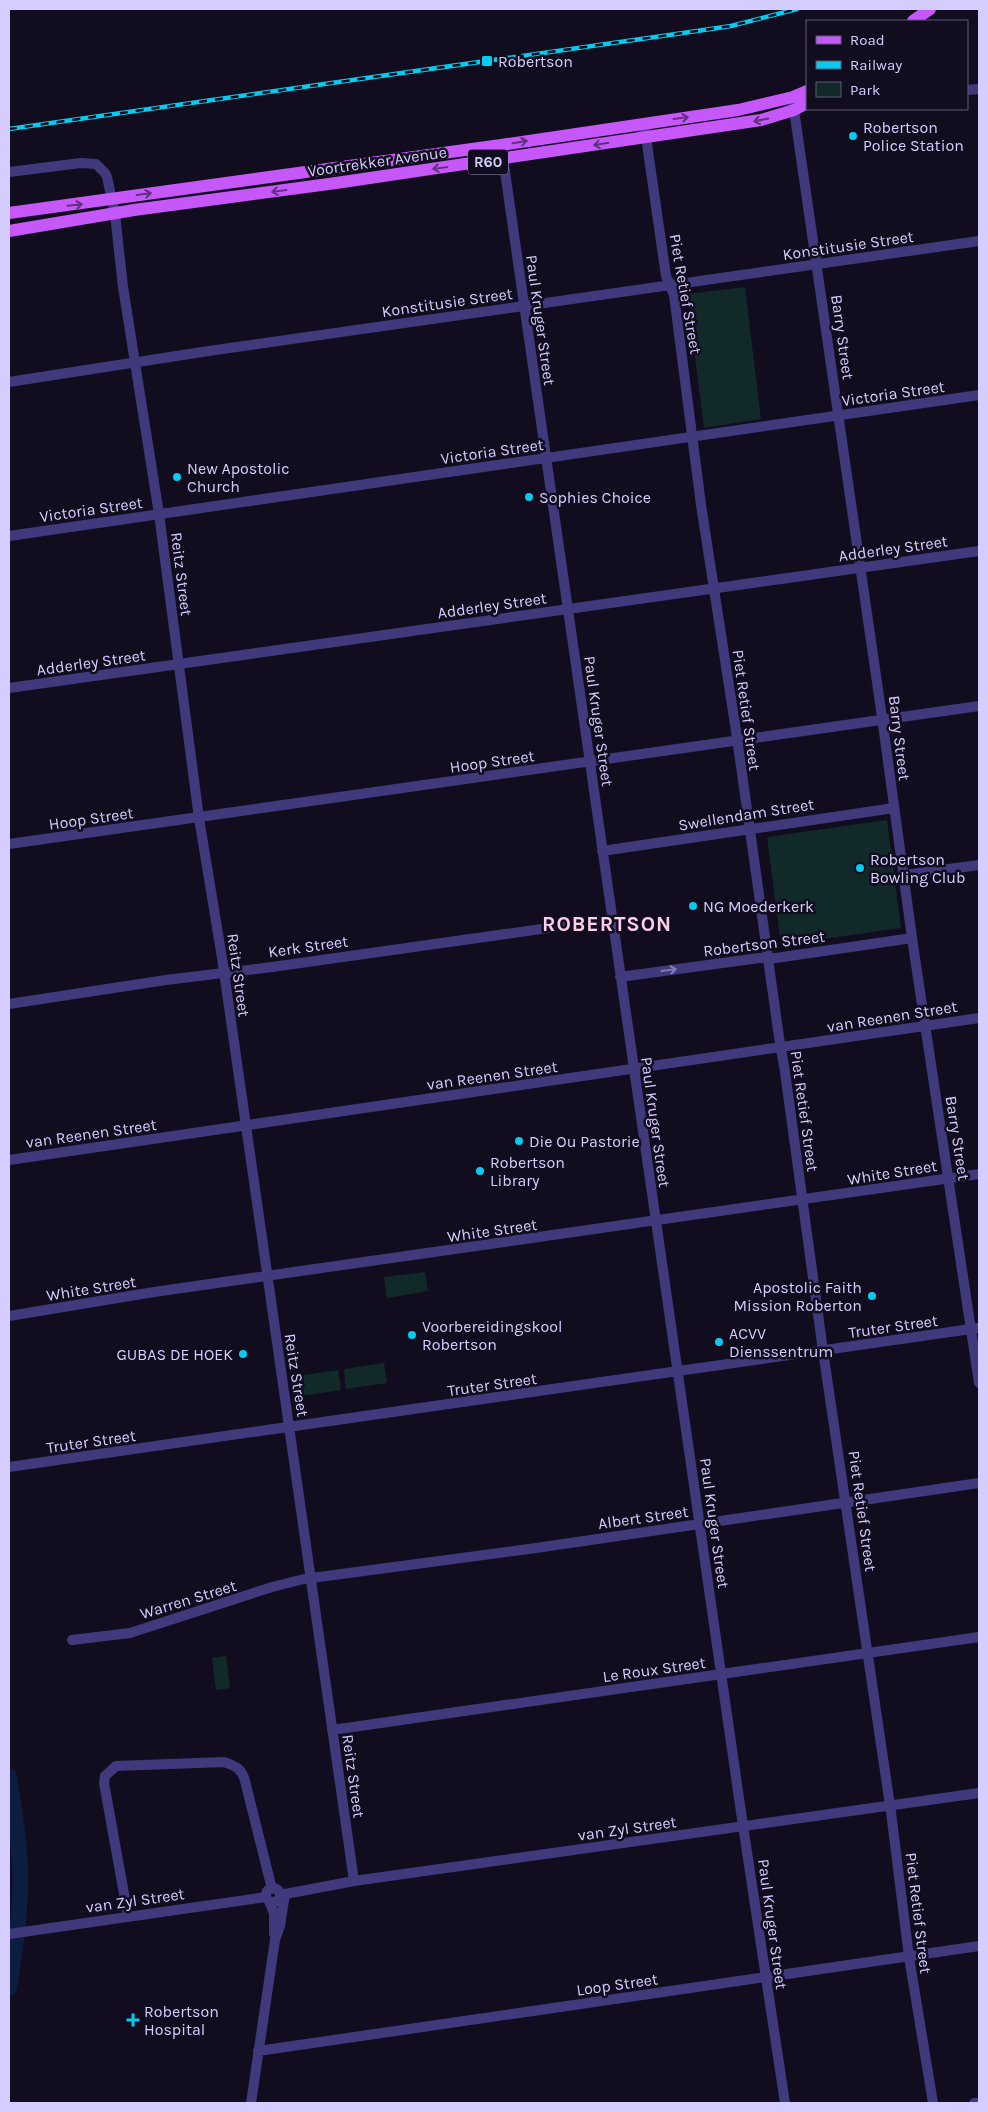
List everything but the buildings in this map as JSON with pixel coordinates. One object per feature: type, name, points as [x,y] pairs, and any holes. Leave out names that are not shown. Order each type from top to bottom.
[{"type":"main road","points":[[914,20],[930,9]]},
{"type":"main road","name":"Voortrekker Avenue","points":[[9,231],[134,210],[503,159],[762,120],[793,104],[806,92]]},
{"type":"main road","name":"Voortrekker Avenue","points":[[9,213],[501,145],[745,108],[806,103]]},
{"type":"main road","points":[[27,210],[28,228]]},
{"type":"street","name":"Barry Street","points":[[793,104],[818,264],[912,938],[948,1178],[976,1328],[979,1383]]},
{"type":"street","name":"Piet Retief Street","points":[[644,123],[666,276],[674,295],[692,438],[890,1806],[909,1957],[933,2103]]},
{"type":"street","name":"Paul Kruger Street","points":[[501,145],[699,1524],[785,2103]]},
{"type":"street","name":"Reitz Street","points":[[9,172],[81,163],[96,164],[105,173],[115,214],[134,362],[159,514],[199,818],[312,1578],[354,1881]]},
{"type":"street","name":"Konstitusie Street","points":[[9,382],[134,362],[670,287],[979,241]]},
{"type":"street","name":"Victoria Street","points":[[9,536],[979,395]]},
{"type":"street","name":"Adderley Street","points":[[9,688],[979,551]]},
{"type":"street","name":"Hoop Street","points":[[9,844],[979,706]]},
{"type":"street","name":"Swellendam Street","points":[[602,851],[894,808]]},
{"type":"street","points":[[904,876],[979,865]]},
{"type":"street","name":"Kerk Street","points":[[9,1004],[223,972],[612,919]]},
{"type":"street","name":"Robertson Street","points":[[620,977],[776,958],[912,938]]},
{"type":"street","name":"van Reenen Street","points":[[9,1160],[979,1018]]},
{"type":"street","name":"White Street","points":[[9,1316],[154,1292],[979,1174]]},
{"type":"street","name":"Truter Street","points":[[9,1467],[976,1328]]},
{"type":"street","name":"Albert Street","points":[[312,1578],[979,1483]]},
{"type":"street","name":"Warren Street","points":[[72,1640],[130,1632],[272,1587],[312,1578]]},
{"type":"street","name":"Le Roux Street","points":[[332,1730],[979,1637]]},
{"type":"street","points":[[128,1916],[104,1783],[106,1776],[116,1766],[224,1762],[239,1768],[243,1772],[280,1926],[275,1940]]},
{"type":"street","name":"van Zyl Street","points":[[9,1934],[274,1895],[354,1881],[979,1793]]},
{"type":"street","points":[[251,2103],[275,1940],[274,1895]]},
{"type":"street","name":"Loop Street","points":[[258,2051],[979,1946]]},
{"type":"street","points":[[974,2103],[979,2102]]},
{"type":"green space","points":[[745,287],[761,419],[704,428],[687,294]]},
{"type":"green space","points":[[887,820],[901,928],[781,945],[767,837]]},
{"type":"green space","points":[[425,1272],[428,1291],[387,1298],[384,1277]]},
{"type":"green space","points":[[384,1363],[387,1383],[346,1389],[344,1369]]},
{"type":"green space","points":[[338,1370],[341,1390],[300,1396],[298,1376]]},
{"type":"green space","points":[[226,1656],[230,1688],[216,1690],[212,1658]]},
{"type":"waterway","points":[[9,1776],[20,1870],[16,1938],[9,1988]]},
{"type":"railway","points":[[9,129],[731,26],[797,9]]},
{"type":"place","name":"Robertson","points":[[487,61]]},
{"type":"place","name":"Robertson Police Station","points":[[853,136]]},
{"type":"place","name":"New Apostolic Church","points":[[177,477]]},
{"type":"place","name":"Sophies Choice","points":[[529,497]]},
{"type":"place","name":"Robertson Bowling Club","points":[[860,868]]},
{"type":"place","name":"NG Moederkerk","points":[[693,906]]},
{"type":"place","name":"Die Ou Pastorie","points":[[519,1141]]},
{"type":"place","name":"Robertson Library","points":[[480,1171]]},
{"type":"place","name":"Apostolic Faith Mission Roberton","points":[[872,1296]]},
{"type":"place","name":"Voorbereidingskool Robertson","points":[[412,1335]]},
{"type":"place","name":"ACVV Dienssentrum","points":[[719,1342]]},
{"type":"place","name":"GUBAS DE HOEK","points":[[243,1354]]},
{"type":"place","name":"Robertson Hospital","points":[[133,2020]]},
{"type":"district","name":"ROBERTSON","points":[[607,924]]}]
